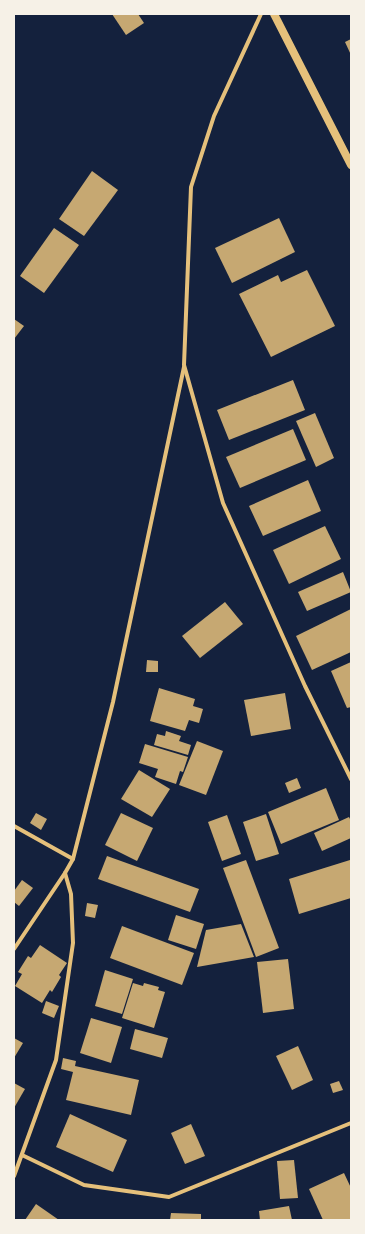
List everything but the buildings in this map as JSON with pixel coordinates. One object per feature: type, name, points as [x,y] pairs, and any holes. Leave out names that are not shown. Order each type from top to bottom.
[{"type":"main road","points":[[274,14],[351,166]]},
{"type":"street","points":[[14,948],[73,859],[113,702],[184,365],[191,187],[214,116],[261,14]]},
{"type":"street","points":[[184,365],[223,503],[305,686],[351,779]]},
{"type":"street","points":[[14,826],[73,859]]},
{"type":"street","points":[[14,1176],[56,1060],[73,942],[71,894],[65,873]]},
{"type":"street","points":[[22,1154],[84,1185],[169,1197],[351,1123]]}]
